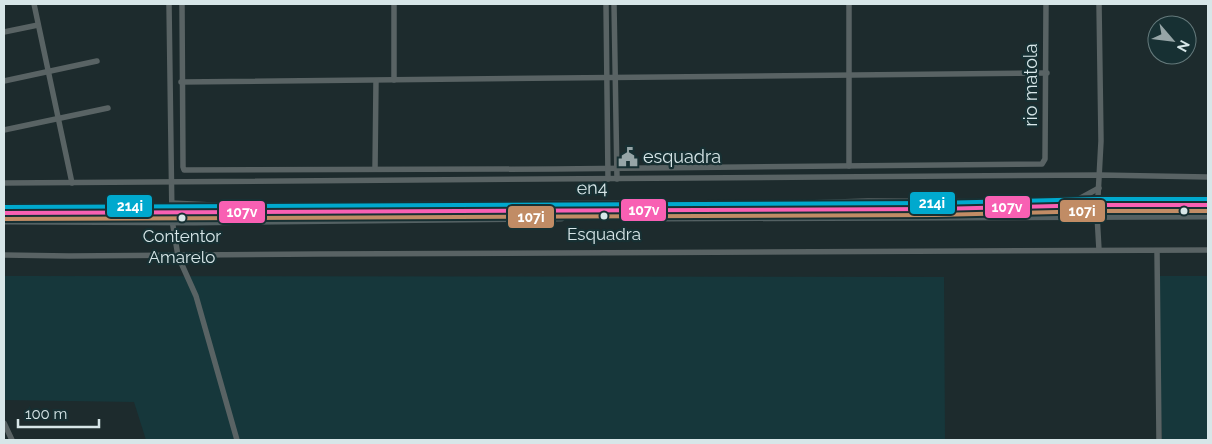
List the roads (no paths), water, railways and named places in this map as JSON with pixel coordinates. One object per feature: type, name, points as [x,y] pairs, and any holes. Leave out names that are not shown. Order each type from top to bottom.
[{"type":"highway","points":[[4,213],[935,209],[1098,205],[1208,205]]},
{"type":"highway","points":[[4,220],[172,212],[816,216],[1208,215]]},
{"type":"street","points":[[34,4],[72,183]]},
{"type":"street","points":[[169,4],[172,212],[178,256],[196,296],[237,440]]},
{"type":"street","points":[[182,4],[181,82],[184,170],[609,169],[849,166],[849,4]]},
{"type":"street","points":[[394,4],[394,80]]},
{"type":"street","points":[[606,4],[617,179]]},
{"type":"street","points":[[608,179],[614,4]]},
{"type":"street","name":"rio matola","points":[[849,166],[1042,164],[1046,159],[1046,4]]},
{"type":"street","points":[[1099,4],[1100,175],[1097,215],[1099,250]]},
{"type":"street","points":[[4,32],[38,25]]},
{"type":"street","points":[[4,81],[97,61]]},
{"type":"street","points":[[181,82],[1046,73]]},
{"type":"street","points":[[375,169],[376,81]]},
{"type":"street","points":[[4,130],[108,108]]},
{"type":"street","points":[[4,183],[1100,175],[1208,177]]},
{"type":"street","name":"en4","points":[[172,212],[232,206],[630,203],[775,204],[868,201],[1039,202],[1077,200],[1099,188]]},
{"type":"street","points":[[5,255],[178,256],[1208,250]]},
{"type":"street","points":[[1157,251],[1160,440]]},
{"type":"street","points":[[4,422],[12,440]]},
{"type":"place","name":"esquadra","points":[[628,157]]},
{"type":"place","name":"Esquadra","points":[[604,216]]},
{"type":"place","name":"Contentor Amarelo","points":[[182,218]]}]
